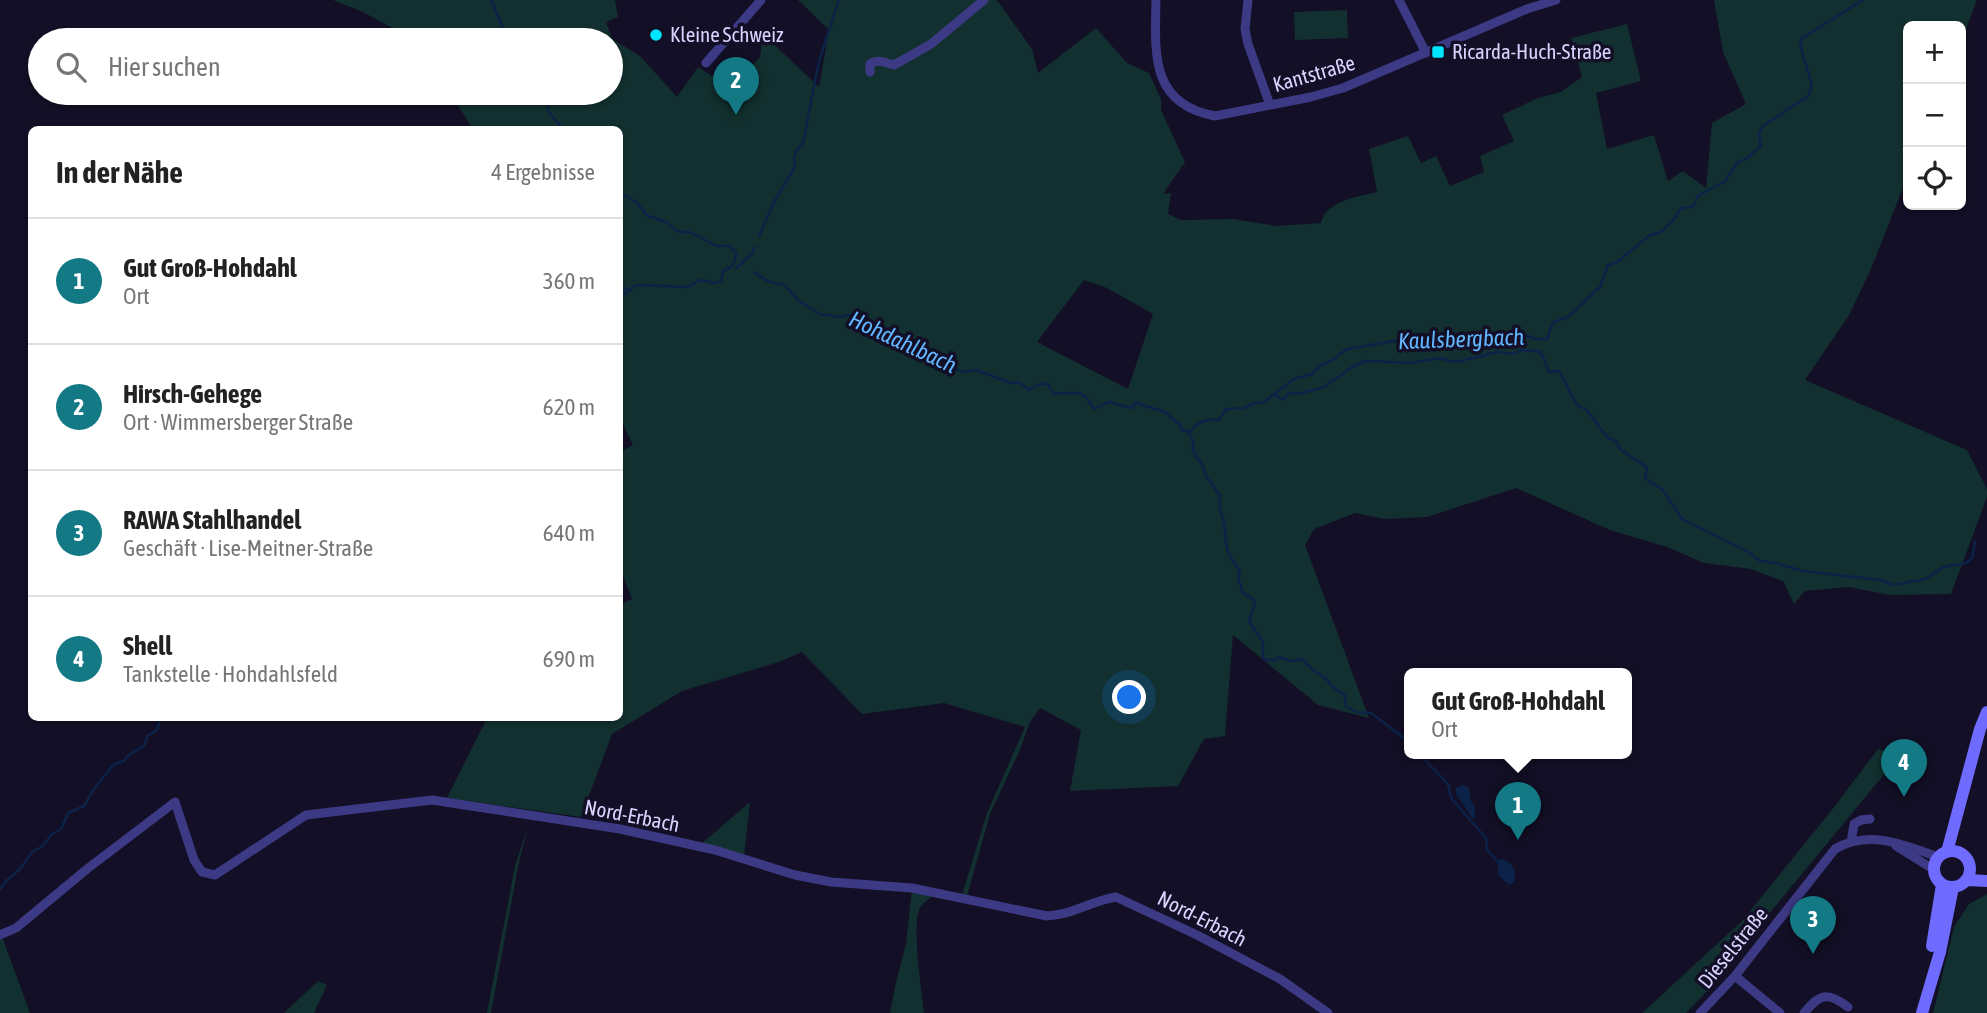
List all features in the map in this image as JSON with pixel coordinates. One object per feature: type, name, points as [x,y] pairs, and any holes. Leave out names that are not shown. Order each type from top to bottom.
[{"type":"main road","points":[[1970,865],[1970,873],[1960,885],[1947,886],[1936,878],[1987,712]]},
{"type":"main road","points":[[1944,858],[1966,858],[1970,865],[1982,874],[1987,873]]},
{"type":"main road","points":[[1966,880],[1987,881]]},
{"type":"main road","points":[[1924,1007],[1947,886]]},
{"type":"street","points":[[706,62],[761,0]]},
{"type":"street","points":[[870,72],[872,62],[894,65],[931,44],[984,0]]},
{"type":"street","name":"Kantstraße","points":[[1156,0],[1157,56],[1168,92],[1176,100],[1199,113],[1214,116],[1343,88],[1527,9],[1556,0]]},
{"type":"street","points":[[1248,0],[1245,29],[1270,105]]},
{"type":"street","points":[[1399,0],[1426,53]]},
{"type":"street","name":"Nord-Erbach","points":[[0,935],[16,928],[87,869],[175,802],[194,860],[202,872],[215,875],[306,815],[432,800],[620,829],[715,850],[795,875],[831,882],[912,888],[1047,916],[1060,916],[1103,899],[1116,897],[1280,979],[1328,1013]]},
{"type":"street","name":"Dieselstraße","points":[[1700,1013],[1735,976],[1829,855],[1835,849],[1851,842],[1854,824],[1870,819]]},
{"type":"street","points":[[1851,842],[1867,839],[1889,841],[1944,858]]},
{"type":"street","points":[[1735,976],[1780,1013]]},
{"type":"street","points":[[1804,1013],[1814,1001],[1829,996],[1848,1007]]},
{"type":"green space","points":[[333,0],[615,0],[618,17],[606,22],[608,28],[392,28]]},
{"type":"green space","points":[[798,0],[997,0],[1032,49],[1038,73],[1096,28],[1127,63],[1149,73],[1161,99],[1161,110],[1185,162],[1163,194],[1171,193],[1168,214],[1181,220],[1233,219],[1277,226],[1321,223],[1324,215],[1336,204],[1377,192],[1369,149],[1408,136],[1421,163],[1436,156],[1450,186],[1484,172],[1480,156],[1514,141],[1502,115],[1538,98],[1561,92],[1582,77],[1571,38],[1627,24],[1641,81],[1596,93],[1607,149],[1654,135],[1668,181],[1683,171],[1706,188],[1712,123],[1746,104],[1723,52],[1714,0],[1977,0],[1966,29],[1966,21],[1903,21],[1903,188],[1871,269],[1849,315],[1805,380],[1967,450],[1987,489],[1987,497],[1951,594],[1890,595],[1849,587],[1805,591],[1794,604],[1783,581],[1751,569],[1704,563],[1667,547],[1610,530],[1516,488],[1427,517],[1385,519],[1355,513],[1314,529],[1305,545],[1369,718],[1318,705],[1233,635],[1225,736],[1204,739],[1178,786],[1070,791],[1081,730],[1040,708],[1030,722],[990,814],[966,900],[961,898],[987,813],[1025,727],[944,703],[862,714],[802,652],[779,662],[682,691],[612,734],[581,817],[447,798],[486,721],[623,721],[623,604],[632,599],[623,576],[623,450],[633,445],[623,424],[623,126],[471,126],[458,105],[623,105],[623,46],[640,56],[677,97],[698,67],[729,87],[736,84],[760,57],[763,34],[819,87],[829,30]],"holes":[[[1084,280],[1107,288],[1153,314],[1128,389],[1037,342]]]},
{"type":"green space","points":[[1347,10],[1348,38],[1295,40],[1294,12]]},
{"type":"green space","points":[[1878,749],[1900,755],[1769,914],[1726,972],[1686,1013],[1642,1013],[1742,921]]},
{"type":"green space","points":[[750,802],[744,857],[700,845]]},
{"type":"green space","points":[[528,826],[491,1013],[487,1013],[515,866]]},
{"type":"green space","points":[[912,889],[937,893],[921,906],[918,916],[917,943],[924,1013],[890,1013],[906,944]]},
{"type":"green space","points":[[1987,894],[1987,1013],[1933,1013],[1954,927],[1969,904]]},
{"type":"green space","points":[[0,931],[30,1013],[0,1013]]},
{"type":"green space","points":[[318,981],[327,985],[314,1013],[284,1013]]},
{"type":"water","points":[[1463,785],[1469,788],[1476,818],[1473,819],[1456,794],[1456,788]]},
{"type":"water","points":[[1501,859],[1509,862],[1515,873],[1514,882],[1509,885],[1499,876],[1497,861]]},
{"type":"waterway","points":[[491,0],[503,28]]},
{"type":"waterway","points":[[759,236],[773,204],[795,166],[795,154],[803,143],[819,61],[839,0]]},
{"type":"waterway","name":"Kaulsbergbach","points":[[1189,432],[1202,422],[1219,420],[1226,409],[1244,408],[1264,402],[1294,379],[1312,374],[1347,349],[1412,338],[1435,342],[1480,337],[1506,341],[1523,334],[1536,339],[1547,339],[1553,322],[1568,317],[1600,287],[1608,265],[1617,262],[1650,235],[1661,232],[1681,208],[1693,207],[1698,196],[1725,181],[1737,163],[1761,146],[1759,132],[1763,126],[1808,96],[1812,85],[1800,45],[1802,38],[1863,0]]},
{"type":"waterway","points":[[547,105],[549,112],[561,126]]},
{"type":"waterway","points":[[623,194],[637,203],[648,216],[667,222],[679,232],[690,232],[717,246],[730,246],[736,253],[733,265],[723,271],[721,281],[715,283],[700,280],[688,287],[636,285],[630,290],[623,288]]},
{"type":"waterway","points":[[736,268],[752,254],[755,247]]},
{"type":"waterway","name":"Hohdahlbach","points":[[754,272],[768,281],[785,285],[799,301],[820,314],[839,317],[855,314],[871,321],[896,344],[914,345],[926,354],[945,358],[953,369],[965,372],[976,370],[1011,383],[1019,382],[1029,390],[1047,383],[1054,394],[1082,394],[1094,409],[1109,402],[1131,408],[1136,403],[1165,412],[1180,424],[1181,430],[1189,432],[1193,451],[1220,496],[1227,549],[1240,571],[1238,577],[1243,593],[1253,599],[1255,604],[1249,621],[1263,642],[1263,658],[1267,661],[1274,661],[1279,657],[1291,661],[1303,659],[1344,694],[1346,706],[1356,712],[1371,713],[1404,738]]},
{"type":"waterway","points":[[623,293],[630,290]]},
{"type":"waterway","points":[[1275,395],[1283,400],[1288,394],[1324,387],[1365,361],[1412,363],[1438,358],[1456,362],[1498,352],[1541,352],[1549,372],[1559,371],[1577,405],[1587,410],[1607,437],[1616,441],[1620,449],[1647,467],[1645,478],[1663,490],[1682,519],[1747,551],[1760,561],[1803,571],[1880,580],[1893,585],[1926,579],[1943,567],[1966,563],[1972,558],[1975,542]]},
{"type":"waterway","points":[[0,889],[21,868],[32,852],[43,846],[52,834],[61,829],[68,813],[84,806],[114,764],[124,761],[127,756],[144,746],[147,736],[157,730],[160,721]]},
{"type":"waterway","name":"Hohdahlbach","points":[[1424,759],[1448,784],[1451,798],[1486,838],[1487,850],[1497,861]]},
{"type":"place","name":"Kleine Schweiz","points":[[656,35]]},
{"type":"place","name":"Ricarda-Huch-Straße","points":[[1438,52]]},
{"type":"place","name":"Hirsch-Gehege","points":[[736,115]]},
{"type":"place","name":"Shell","points":[[1904,797]]},
{"type":"place","name":"Gut Groß-Hohdahl","points":[[1518,840]]},
{"type":"place","name":"RAWA Stahlhandel","points":[[1813,954]]}]
